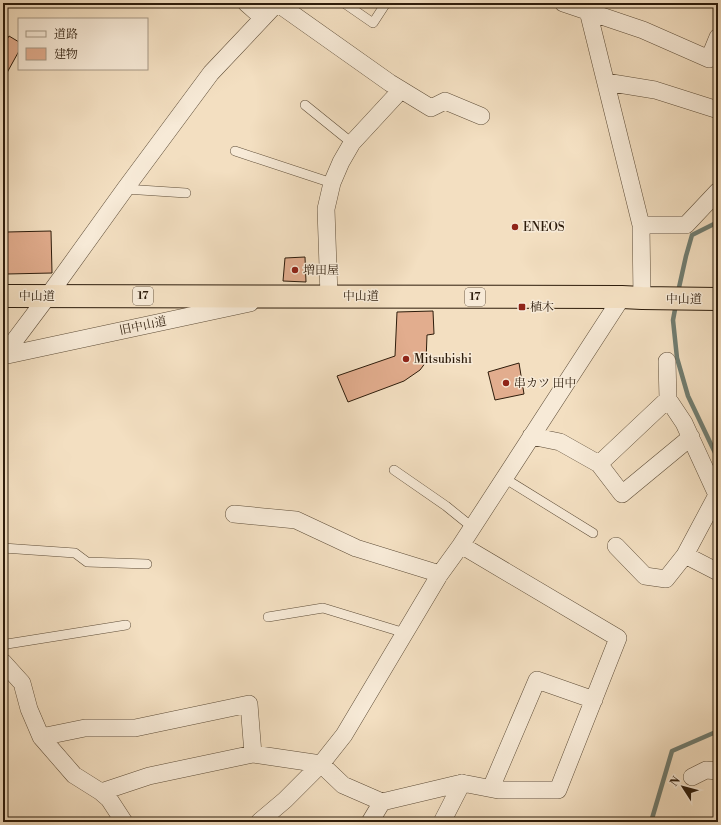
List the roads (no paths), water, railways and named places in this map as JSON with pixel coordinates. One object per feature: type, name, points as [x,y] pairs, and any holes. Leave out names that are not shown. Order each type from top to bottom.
[{"type":"highway","name":"中山道","points":[[3,296],[632,297],[718,299]]},
{"type":"street","points":[[246,3],[263,18]]},
{"type":"street","points":[[3,356],[211,73],[277,3],[401,90],[431,108],[446,101],[481,116]]},
{"type":"street","points":[[563,3],[589,7],[709,59],[718,37]]},
{"type":"street","points":[[259,822],[285,800],[321,764],[344,735],[440,574],[461,545],[531,436],[632,297],[641,225],[589,7]]},
{"type":"street","points":[[606,82],[655,90],[718,110]]},
{"type":"street","points":[[329,296],[326,209],[332,183],[341,162],[352,143],[401,90]]},
{"type":"street","points":[[641,225],[686,225],[718,191]]},
{"type":"street","name":"旧中山道","points":[[3,356],[283,296]]},
{"type":"street","points":[[616,546],[645,576],[666,579],[685,555],[717,494],[684,423],[668,398],[667,360]]},
{"type":"street","points":[[599,464],[668,398]]},
{"type":"street","points":[[531,436],[560,442],[599,464],[622,494],[691,437]]},
{"type":"street","points":[[234,514],[296,520],[356,548],[440,574]]},
{"type":"street","points":[[101,792],[149,776],[253,754],[321,764],[343,785],[382,802],[462,782],[498,790],[558,790],[618,638],[461,545]]},
{"type":"street","points":[[685,555],[718,572]]},
{"type":"street","points":[[3,662],[22,683],[29,709],[41,737],[74,775],[101,792],[109,799],[124,822]]},
{"type":"street","points":[[491,788],[537,680],[594,700]]},
{"type":"street","points":[[41,737],[85,728],[135,728],[249,704],[253,754]]},
{"type":"street","points":[[692,777],[706,770],[718,770]]},
{"type":"street","points":[[442,822],[462,782]]},
{"type":"street","points":[[370,822],[382,802]]},
{"type":"lane","points":[[344,3],[373,23],[386,3]]},
{"type":"lane","points":[[305,105],[352,143]]},
{"type":"lane","points":[[235,151],[332,183]]},
{"type":"lane","points":[[125,189],[186,193]]},
{"type":"lane","points":[[394,470],[446,506],[472,527]]},
{"type":"lane","points":[[504,478],[593,533]]},
{"type":"lane","points":[[3,548],[75,553],[87,562],[147,564]]},
{"type":"lane","points":[[268,617],[323,608],[405,633]]},
{"type":"lane","points":[[3,647],[7,644],[126,625]]},
{"type":"waterway","points":[[678,292],[692,235],[718,222]]},
{"type":"waterway","points":[[676,304],[673,320],[677,358],[688,396],[718,459]]},
{"type":"waterway","points":[[651,822],[672,751],[718,731]]},
{"type":"place","name":"ENEOS","points":[[515,227]]},
{"type":"place","name":"増田屋","points":[[295,270]]},
{"type":"place","name":"植木","points":[[522,307]]},
{"type":"place","name":"Mitsubishi","points":[[406,359]]},
{"type":"place","name":"串カツ 田中","points":[[506,383]]}]
